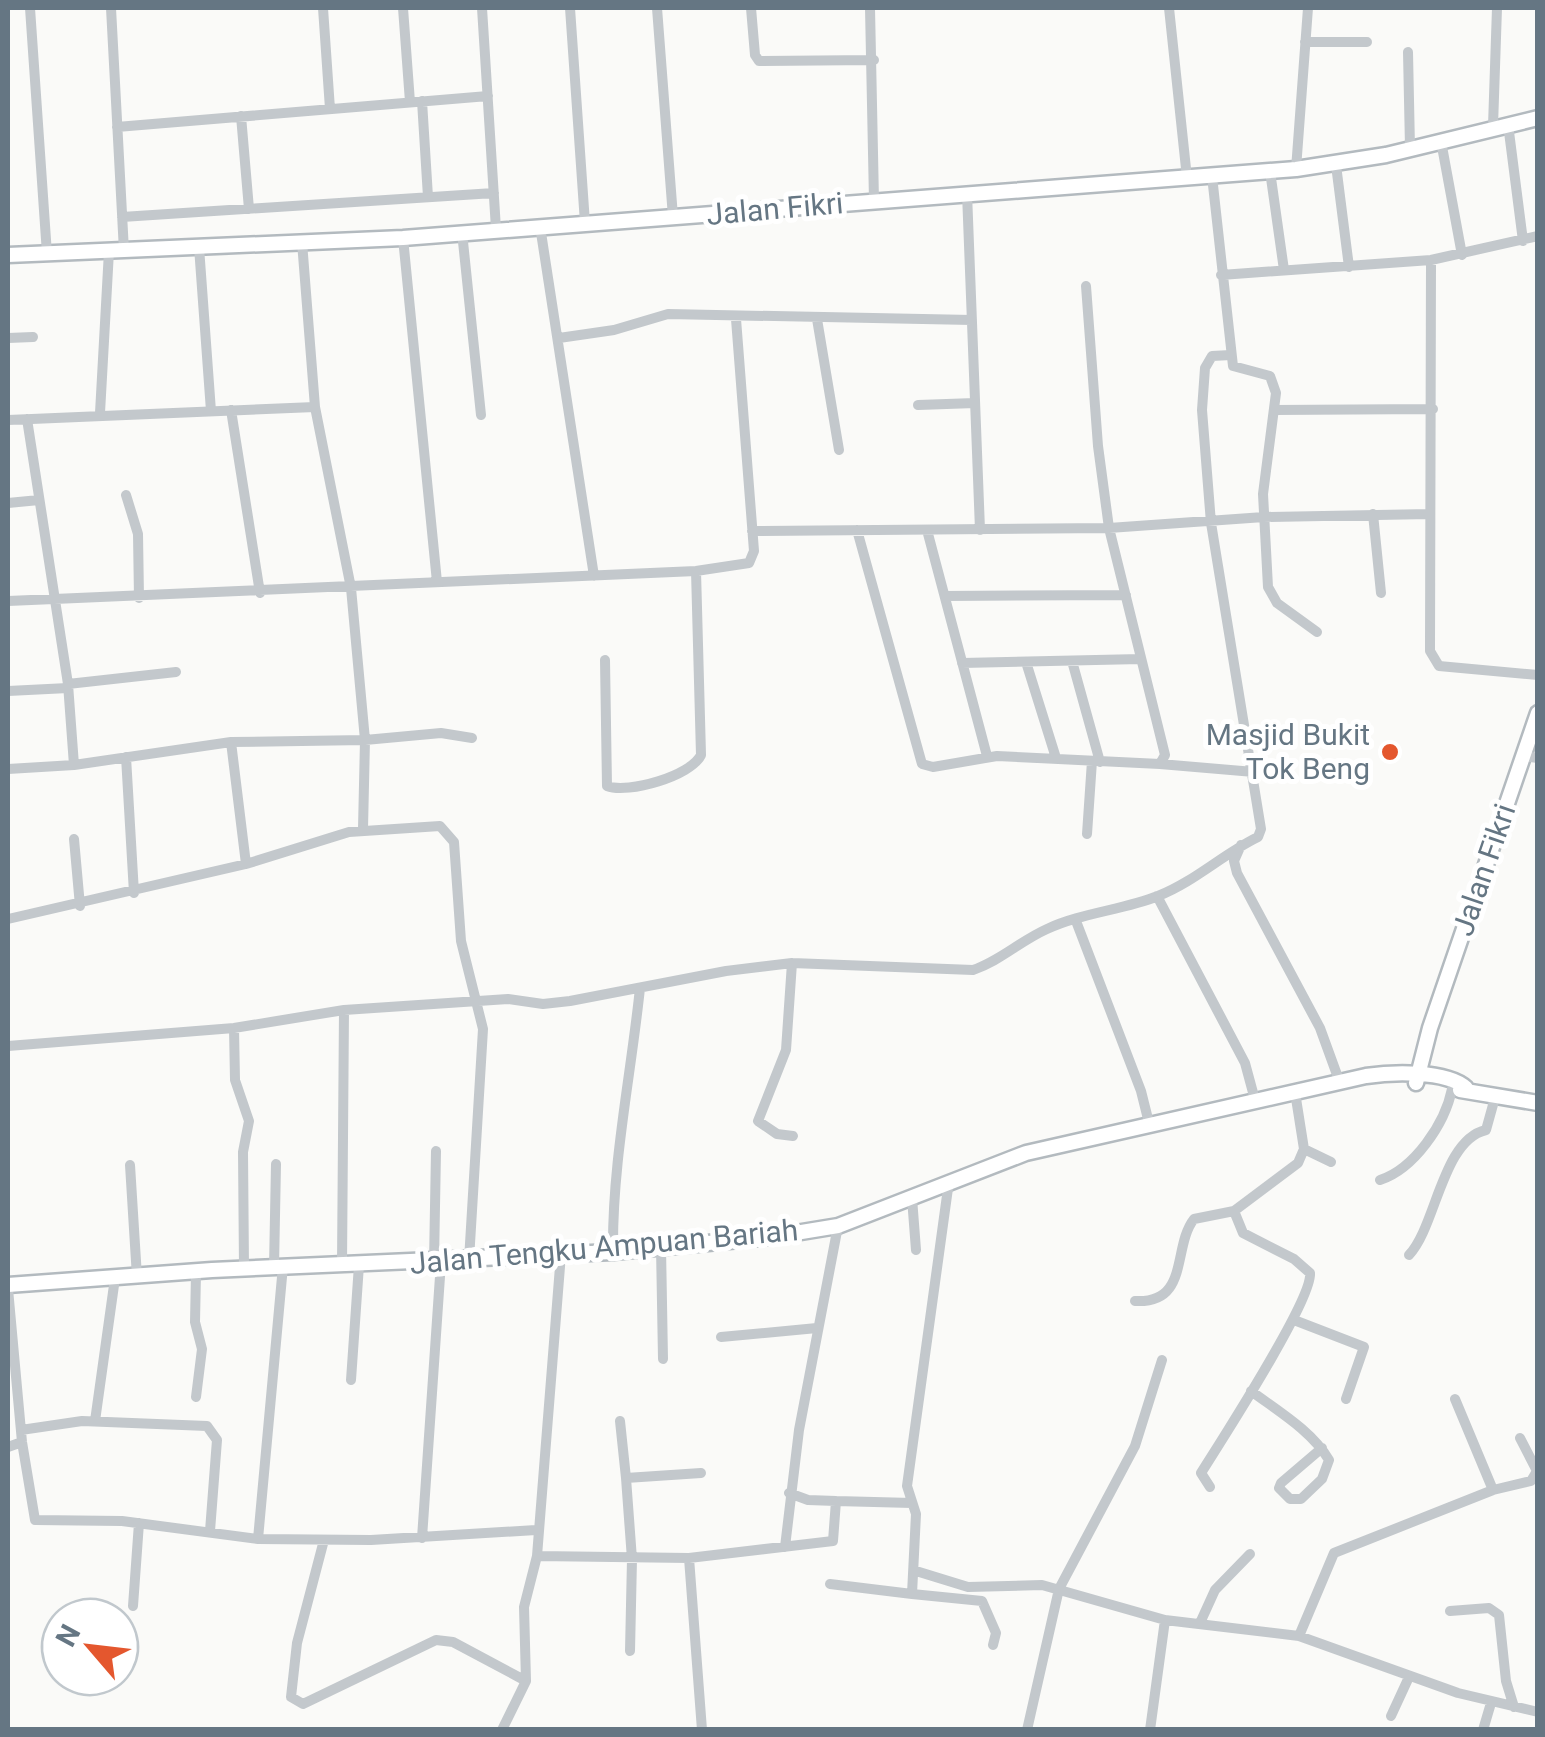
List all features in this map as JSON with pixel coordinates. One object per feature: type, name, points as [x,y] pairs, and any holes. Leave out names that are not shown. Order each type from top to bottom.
[{"type":"street","points":[[30,8],[47,254]]},
{"type":"street","points":[[100,413],[122,217],[110,8]]},
{"type":"street","points":[[324,8],[330,109]]},
{"type":"street","points":[[403,8],[428,197]]},
{"type":"street","points":[[482,8],[496,229]]},
{"type":"street","points":[[570,8],[584,223]]},
{"type":"street","points":[[658,8],[673,217]]},
{"type":"street","points":[[752,8],[754,55],[760,61],[874,60]]},
{"type":"street","points":[[870,8],[874,60],[869,115],[874,200]]},
{"type":"street","points":[[1170,8],[1187,178]]},
{"type":"street","points":[[1296,169],[1308,8]]},
{"type":"street","points":[[1497,8],[1500,125],[1523,241]]},
{"type":"street","points":[[1305,42],[1367,42]]},
{"type":"street","points":[[1408,52],[1410,148]]},
{"type":"street","points":[[117,127],[488,96]]},
{"type":"street","points":[[241,116],[249,209]]},
{"type":"street","name":"Jalan Fikri","points":[[8,255],[403,238],[1296,169],[1336,165],[1538,118]]},
{"type":"street","points":[[1441,141],[1456,198],[1462,254]]},
{"type":"street","points":[[1336,165],[1349,267]]},
{"type":"street","points":[[1270,171],[1284,270]]},
{"type":"street","points":[[1212,176],[1231,355],[1236,369],[1270,376],[1276,393],[1264,517],[1272,596],[1317,632]]},
{"type":"street","points":[[122,217],[494,193]]},
{"type":"street","points":[[966,193],[980,530]]},
{"type":"street","points":[[540,226],[594,576]]},
{"type":"street","points":[[462,232],[481,414]]},
{"type":"street","points":[[1221,275],[1431,260],[1538,236]]},
{"type":"street","points":[[403,238],[437,582]]},
{"type":"street","points":[[302,242],[315,408],[351,588],[365,740],[364,829]]},
{"type":"street","points":[[199,247],[212,411]]},
{"type":"street","points":[[1431,260],[1433,662],[1447,668],[1538,675]]},
{"type":"street","points":[[1086,286],[1098,446],[1109,528],[1164,754],[1160,764]]},
{"type":"street","points":[[560,338],[614,330],[663,314],[736,319],[972,320]]},
{"type":"street","points":[[8,602],[696,571],[749,563],[754,552],[736,319]]},
{"type":"street","points":[[818,319],[839,450]]},
{"type":"street","points":[[8,338],[33,337]]},
{"type":"street","points":[[8,1046],[234,1028],[344,1010],[508,999],[543,1004],[792,963],[973,970],[993,963],[1052,926],[1157,896],[1258,837],[1261,829],[1254,772],[1224,626],[1210,523],[1202,410],[1205,368],[1212,356],[1231,355]]},
{"type":"street","points":[[918,405],[975,403]]},
{"type":"street","points":[[8,420],[100,413],[315,408]]},
{"type":"street","points":[[1274,410],[1432,409]]},
{"type":"street","points":[[231,410],[260,592]]},
{"type":"street","points":[[27,419],[68,686],[74,765]]},
{"type":"street","points":[[126,495],[138,534],[139,598]]},
{"type":"street","points":[[8,502],[40,500]]},
{"type":"street","points":[[1373,514],[1381,593]]},
{"type":"street","points":[[752,531],[1109,528],[1264,517],[1430,514]]},
{"type":"street","points":[[857,530],[922,764],[933,766],[987,756],[1254,772]]},
{"type":"street","points":[[927,530],[987,756]]},
{"type":"street","points":[[605,660],[607,786],[620,789],[698,762],[701,755],[696,571]]},
{"type":"street","points":[[945,596],[1126,594]]},
{"type":"street","points":[[962,663],[1141,659]]},
{"type":"street","points":[[1072,661],[1096,762],[1086,834]]},
{"type":"street","points":[[1026,662],[1056,758]]},
{"type":"street","points":[[8,691],[176,672]]},
{"type":"street","name":"Jalan Fikri","points":[[1414,1079],[1530,757],[1538,714]]},
{"type":"street","points":[[8,769],[74,765],[231,742],[365,740],[441,733],[472,738]]},
{"type":"street","points":[[231,742],[246,864]]},
{"type":"street","points":[[126,757],[134,893]]},
{"type":"street","points":[[8,920],[134,893],[364,829],[432,824],[451,834],[461,941],[483,1029],[469,1260]]},
{"type":"street","points":[[74,839],[80,906]]},
{"type":"street","points":[[1242,844],[1234,861],[1237,872],[1320,1028],[1340,1082]]},
{"type":"street","points":[[1215,859],[1237,872]]},
{"type":"street","points":[[1157,896],[1187,960],[1245,1062],[1256,1100]]},
{"type":"street","points":[[1076,921],[1149,1123]]},
{"type":"street","points":[[792,963],[786,1050],[758,1121],[777,1134],[793,1136]]},
{"type":"street","points":[[613,1252],[617,1156],[627,1110],[640,988]]},
{"type":"street","points":[[342,1264],[344,1010]]},
{"type":"street","points":[[234,1028],[235,1080],[249,1121],[243,1152],[244,1268]]},
{"type":"street","name":"Jalan Fikri","points":[[1414,1079],[1428,1045],[1430,1028]]},
{"type":"street","points":[[1380,1180],[1398,1174],[1430,1138],[1460,1087],[1430,1062],[1428,1045]]},
{"type":"street","name":"Jalan Tengku Ampuan Bariah","points":[[8,1287],[244,1268],[613,1252],[838,1226],[1026,1153],[1340,1082],[1414,1079],[1538,1103]]},
{"type":"street","points":[[1136,1301],[1159,1297],[1173,1285],[1188,1227],[1194,1218],[1234,1210],[1266,1183],[1290,1170],[1304,1149],[1295,1092]]},
{"type":"street","points":[[1409,1255],[1421,1242],[1436,1193],[1473,1135],[1486,1130],[1496,1094]]},
{"type":"street","points":[[1304,1149],[1331,1162]]},
{"type":"street","points":[[422,1538],[438,1262],[436,1152]]},
{"type":"street","points":[[258,1539],[278,1267],[276,1164]]},
{"type":"street","points":[[130,1165],[137,1276]]},
{"type":"street","points":[[912,1594],[916,1514],[908,1477],[949,1180]]},
{"type":"street","points":[[912,1198],[916,1250]]},
{"type":"street","points":[[1210,1487],[1201,1473],[1294,1320],[1311,1283],[1310,1273],[1294,1259],[1242,1233],[1234,1210]]},
{"type":"street","points":[[785,1547],[789,1492],[838,1226]]},
{"type":"street","points":[[662,1247],[663,1360]]},
{"type":"street","points":[[502,1730],[526,1681],[524,1607],[537,1556],[536,1530],[561,1254]]},
{"type":"street","points":[[351,1380],[360,1265]]},
{"type":"street","points":[[196,1272],[196,1322],[202,1349],[196,1397]]},
{"type":"street","points":[[95,1421],[115,1278]]},
{"type":"street","points":[[8,1287],[22,1436],[35,1520],[139,1523],[258,1539],[422,1538],[536,1530]]},
{"type":"street","points":[[1294,1320],[1364,1347],[1346,1399]]},
{"type":"street","points":[[721,1338],[817,1328]]},
{"type":"street","points":[[1027,1730],[1059,1589],[1134,1446],[1162,1360]]},
{"type":"street","points":[[1252,1391],[1322,1448],[1329,1460],[1326,1473],[1301,1499],[1290,1499],[1279,1488],[1281,1482],[1322,1448]]},
{"type":"street","points":[[1455,1399],[1493,1490]]},
{"type":"street","points":[[8,1447],[22,1436],[95,1421],[214,1430],[218,1440],[210,1531]]},
{"type":"street","points":[[620,1421],[632,1559],[630,1651]]},
{"type":"street","points":[[1299,1636],[1334,1553],[1536,1476],[1538,1471],[1520,1438]]},
{"type":"street","points":[[626,1478],[702,1474]]},
{"type":"street","points":[[789,1492],[808,1500],[912,1503]]},
{"type":"street","points":[[537,1556],[689,1558],[833,1540],[836,1501]]},
{"type":"street","points":[[134,1597],[139,1523]]},
{"type":"street","points":[[324,1540],[295,1654],[291,1697],[295,1701],[303,1704],[436,1640],[453,1642],[526,1681]]},
{"type":"street","points":[[1200,1624],[1216,1590],[1250,1554]]},
{"type":"street","points":[[689,1558],[702,1730]]},
{"type":"street","points":[[916,1571],[968,1587],[1059,1589],[1165,1620],[1299,1636],[1409,1677],[1491,1703],[1538,1712]]},
{"type":"street","points":[[830,1584],[982,1601],[996,1634],[993,1644]]},
{"type":"street","points":[[1450,1611],[1489,1608],[1499,1615],[1506,1681],[1514,1707]]},
{"type":"street","points":[[1150,1730],[1165,1620]]},
{"type":"street","points":[[1391,1716],[1409,1677]]},
{"type":"street","points":[[1483,1730],[1491,1703]]},
{"type":"place","name":"Masjid Bukit Tok Beng","points":[[1390,752]]}]
